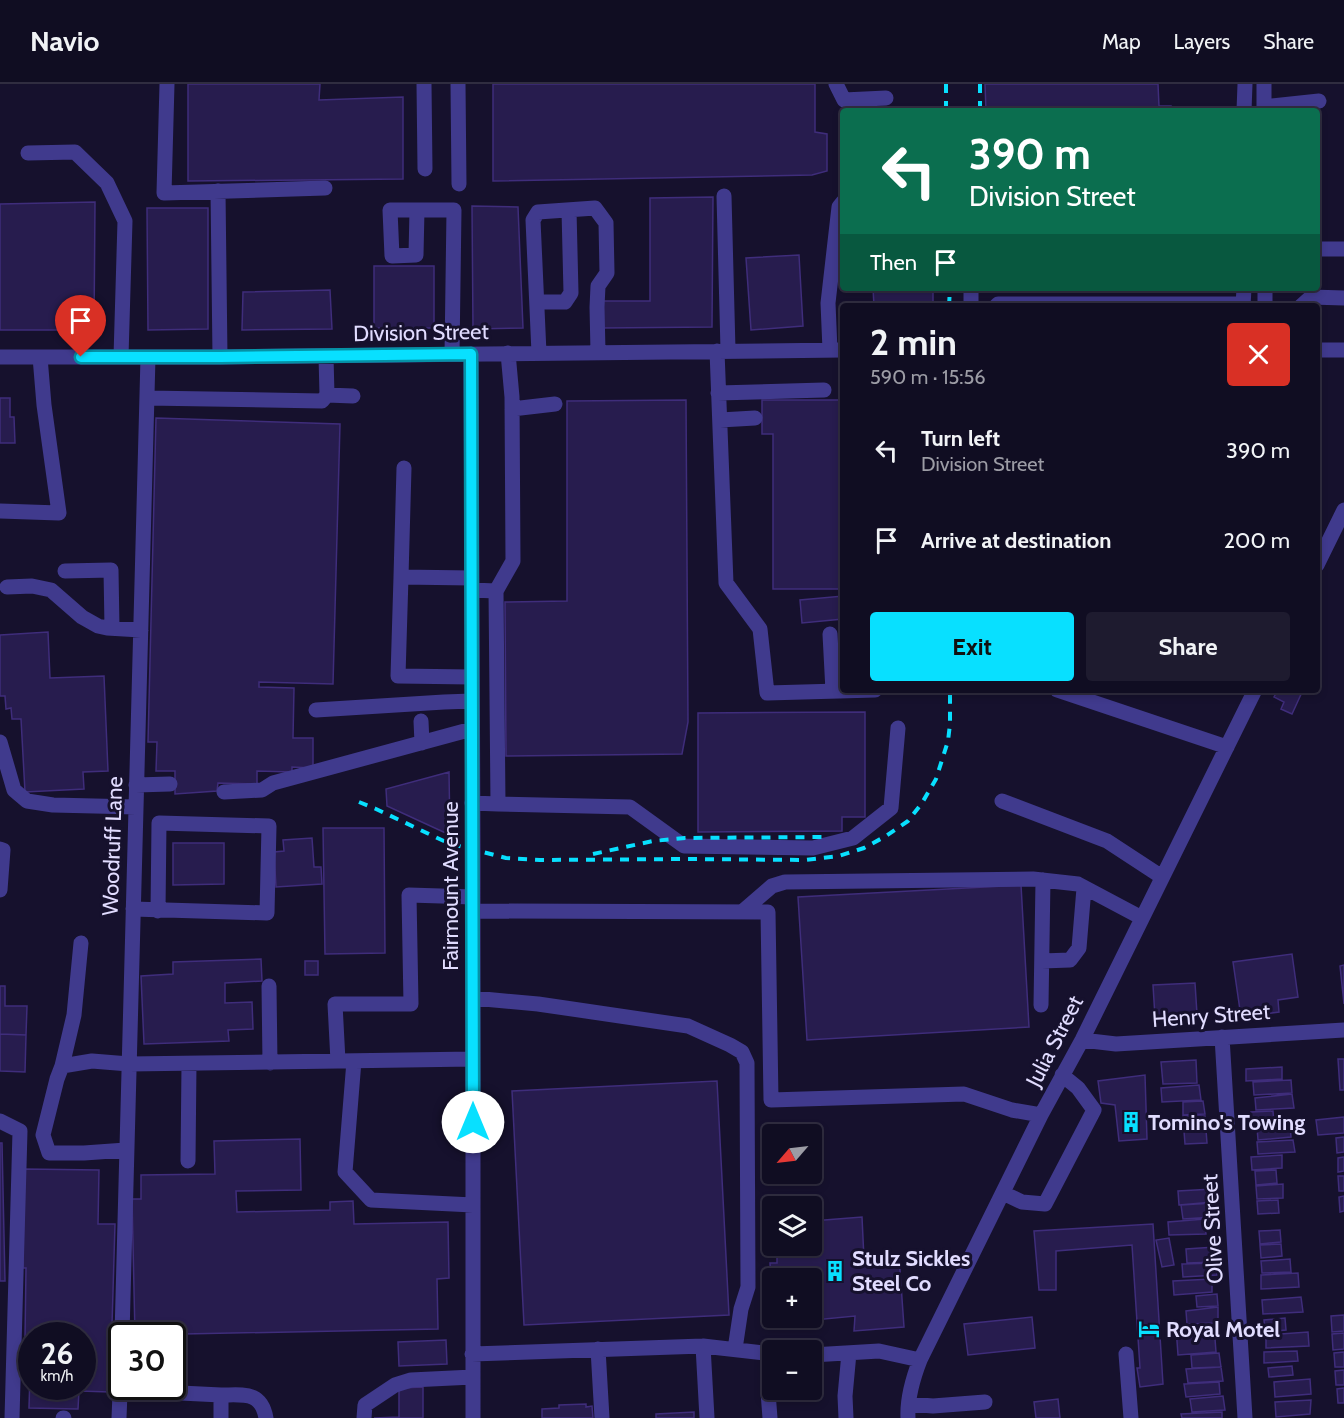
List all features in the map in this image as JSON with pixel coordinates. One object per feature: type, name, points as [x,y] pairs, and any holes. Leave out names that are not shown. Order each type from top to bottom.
[{"type":"street","points":[[167,84],[164,193],[325,188]]},
{"type":"street","points":[[424,84],[425,168]]},
{"type":"street","points":[[458,84],[459,184]]},
{"type":"street","points":[[837,84],[844,100],[886,98]]},
{"type":"street","points":[[1245,84],[1245,108]]},
{"type":"street","points":[[1264,84],[1266,108]]},
{"type":"street","points":[[1270,108],[1319,101]]},
{"type":"street","points":[[28,153],[75,152],[107,183],[125,221],[121,357]]},
{"type":"street","points":[[218,191],[220,357]]},
{"type":"street","points":[[724,196],[722,350],[718,393],[726,583],[760,629],[767,693],[840,691]]},
{"type":"street","points":[[837,350],[828,303],[840,205]]},
{"type":"street","points":[[539,353],[533,220],[538,212],[595,208],[606,223],[607,273],[598,286],[597,297],[598,352]]},
{"type":"street","points":[[417,210],[454,210],[452,354]]},
{"type":"street","points":[[537,297],[565,302],[571,293],[569,210]]},
{"type":"street","points":[[1320,249],[1344,249]]},
{"type":"street","points":[[1304,303],[1311,297],[1344,298]]},
{"type":"street","name":"Division Street","points":[[0,357],[220,357],[837,350]]},
{"type":"street","points":[[1320,350],[1344,350]]},
{"type":"street","points":[[498,804],[496,591],[513,561],[512,409],[508,353]]},
{"type":"street","name":"Fairmount Avenue","points":[[471,354],[473,1418]]},
{"type":"street","points":[[326,356],[327,396]]},
{"type":"street","points":[[0,511],[59,513],[44,405],[40,357]]},
{"type":"street","name":"Woodruff Lane","points":[[122,1322],[148,357]]},
{"type":"street","points":[[718,393],[824,390]]},
{"type":"street","points":[[147,398],[315,402],[322,401],[327,396],[353,396]]},
{"type":"street","points":[[512,409],[555,404]]},
{"type":"street","points":[[720,420],[755,418]]},
{"type":"street","points":[[404,468],[398,676],[472,677]]},
{"type":"street","points":[[1320,559],[1344,510]]},
{"type":"street","points":[[64,571],[111,570],[112,628]]},
{"type":"street","points":[[401,577],[472,584],[496,591]]},
{"type":"street","points":[[7,587],[32,586],[51,590],[82,617],[98,626],[141,630]]},
{"type":"street","points":[[830,634],[833,691]]},
{"type":"street","points":[[1066,693],[1227,747]]},
{"type":"street","name":"Julia Street","points":[[908,1411],[915,1372],[920,1360],[1254,693]]},
{"type":"street","points":[[316,710],[472,701]]},
{"type":"street","points":[[421,722],[422,743]]},
{"type":"street","points":[[472,803],[630,807],[684,846],[813,848],[853,838],[891,808],[898,728]]},
{"type":"street","points":[[224,792],[262,790],[273,783],[472,729]]},
{"type":"street","points":[[0,742],[14,790],[27,801],[54,806],[136,807]]},
{"type":"street","points":[[136,785],[170,784]]},
{"type":"street","points":[[1002,801],[1107,841],[1162,877]]},
{"type":"street","points":[[133,909],[158,911],[267,913],[269,826],[159,823],[158,911]]},
{"type":"street","points":[[0,849],[3,850],[0,890]]},
{"type":"street","points":[[742,912],[772,886],[785,882],[1033,879],[1078,884],[1142,918]]},
{"type":"street","points":[[1041,1005],[1043,880]]},
{"type":"street","points":[[1042,961],[1070,960],[1079,948],[1084,888]]},
{"type":"street","points":[[473,1205],[371,1200],[345,1172],[346,1061],[335,1004],[411,1004],[409,895],[473,904],[768,912],[771,1101],[964,1094],[1012,1110],[1041,1115]]},
{"type":"street","points":[[81,943],[74,1015],[43,1135],[49,1153],[126,1150]]},
{"type":"street","points":[[269,986],[270,1063]]},
{"type":"street","points":[[473,998],[538,1004],[688,1026],[742,1052],[747,1063],[748,1287],[741,1309],[735,1349]]},
{"type":"street","name":"Henry Street","points":[[1082,1040],[1116,1044],[1344,1030]]},
{"type":"street","name":"Olive Street","points":[[1222,1037],[1245,1418]]},
{"type":"street","points":[[62,1066],[92,1061],[129,1064],[189,1064],[473,1059]]},
{"type":"street","points":[[188,1161],[189,1064]]},
{"type":"street","points":[[1003,1193],[1022,1202],[1045,1204],[1094,1110],[1078,1088],[1062,1075]]},
{"type":"street","points":[[0,1121],[20,1131],[12,1418]]},
{"type":"street","points":[[703,1346],[707,1418]]},
{"type":"street","points":[[472,1354],[703,1346],[762,1354]]},
{"type":"street","points":[[598,1349],[602,1418]]},
{"type":"street","points":[[822,1354],[879,1351],[920,1360]]},
{"type":"street","points":[[846,1418],[845,1396],[849,1353]]},
{"type":"street","points":[[1126,1354],[1131,1418]]},
{"type":"street","points":[[364,1418],[365,1405],[395,1385],[411,1380],[473,1377]]},
{"type":"street","points":[[186,1393],[248,1395],[262,1404],[266,1418]]},
{"type":"street","points":[[221,1395],[221,1418]]},
{"type":"street","points":[[120,1400],[120,1418]]},
{"type":"street","points":[[769,1400],[770,1418]]},
{"type":"street","points":[[908,1411],[933,1406],[985,1402]]},
{"type":"building","points":[[188,84],[320,84],[319,100],[403,97],[403,179],[188,181]]},
{"type":"building","points":[[493,84],[815,84],[815,132],[827,134],[827,171],[812,175],[493,181]]},
{"type":"building","points":[[985,84],[1158,84],[1159,106],[1171,106],[1171,108],[986,108]]},
{"type":"building","points":[[713,197],[712,327],[602,328],[601,301],[650,301],[650,198]]},
{"type":"building","points":[[95,202],[94,330],[0,330],[0,204]]},
{"type":"building","points":[[472,206],[518,207],[523,328],[473,329]]},
{"type":"building","points":[[147,208],[208,208],[208,329],[148,330]]},
{"type":"building","points":[[799,255],[803,326],[751,330],[746,258]]},
{"type":"building","points":[[374,266],[434,266],[434,328],[374,328]]},
{"type":"building","points":[[330,290],[332,329],[242,330],[243,292]]},
{"type":"building","points":[[873,291],[933,291],[933,303],[874,303]]},
{"type":"building","points":[[0,398],[10,398],[10,417],[14,417],[15,443],[0,443]]},
{"type":"building","points":[[686,400],[688,722],[682,754],[506,756],[505,602],[567,601],[567,401]]},
{"type":"building","points":[[762,400],[840,400],[840,589],[773,589],[773,434],[762,434]]},
{"type":"building","points":[[156,418],[340,424],[333,684],[259,682],[259,687],[294,688],[293,738],[313,738],[313,768],[292,767],[292,772],[257,771],[257,784],[218,783],[217,791],[175,794],[175,771],[156,771],[157,742],[148,742]]},
{"type":"building","points":[[840,596],[840,619],[802,623],[800,600]]},
{"type":"building","points":[[48,632],[50,678],[104,676],[108,771],[83,772],[84,789],[25,792],[21,719],[12,719],[11,708],[6,709],[5,696],[0,696],[0,635]]},
{"type":"building","points":[[1276,693],[1302,693],[1292,714],[1281,709],[1284,702],[1274,697]]},
{"type":"building","points":[[865,712],[865,817],[842,817],[842,831],[698,832],[698,713]]},
{"type":"building","points":[[449,772],[450,835],[387,806],[386,789]]},
{"type":"building","points":[[323,828],[384,828],[385,953],[325,954]]},
{"type":"building","points":[[312,838],[314,867],[321,867],[322,884],[276,887],[274,852],[284,851],[283,840]]},
{"type":"building","points":[[173,843],[224,843],[224,884],[173,885]]},
{"type":"building","points":[[1021,885],[1029,1027],[807,1040],[798,897]]},
{"type":"building","points":[[1292,954],[1298,997],[1278,1000],[1279,1012],[1241,1017],[1233,962]]},
{"type":"building","points":[[261,959],[262,981],[225,983],[225,1003],[252,1002],[253,1029],[228,1030],[229,1041],[144,1044],[141,976],[173,974],[173,962]]},
{"type":"building","points":[[305,961],[318,961],[318,975],[305,975]]},
{"type":"building","points":[[1344,965],[1344,1004],[1340,966]]},
{"type":"building","points":[[1195,983],[1197,1014],[1155,1017],[1153,985]]},
{"type":"building","points":[[0,986],[5,986],[5,1006],[27,1006],[26,1035],[0,1034]]},
{"type":"building","points":[[0,1034],[26,1035],[25,1072],[0,1071]]},
{"type":"building","points":[[1338,1059],[1344,1059],[1344,1090],[1340,1090]]},
{"type":"building","points":[[1196,1060],[1197,1083],[1163,1084],[1161,1062]]},
{"type":"building","points":[[1282,1067],[1282,1079],[1246,1081],[1246,1069]]},
{"type":"building","name":"Tomino's Towing","points":[[1145,1075],[1147,1139],[1119,1141],[1115,1105],[1101,1103],[1098,1081]]},
{"type":"building","points":[[1291,1080],[1292,1093],[1254,1095],[1253,1082]]},
{"type":"building","points":[[717,1081],[729,1315],[524,1325],[512,1091]]},
{"type":"building","points":[[1199,1085],[1201,1100],[1162,1102],[1161,1088]]},
{"type":"building","points":[[1292,1094],[1294,1108],[1256,1110],[1255,1098]]},
{"type":"building","points":[[1203,1101],[1205,1114],[1183,1115],[1183,1102]]},
{"type":"building","points":[[1273,1111],[1274,1124],[1252,1125],[1251,1112]]},
{"type":"building","points":[[1183,1116],[1205,1116],[1206,1129],[1184,1130]]},
{"type":"building","points":[[1344,1117],[1344,1133],[1318,1135],[1316,1120]]},
{"type":"building","points":[[1290,1125],[1291,1137],[1258,1140],[1257,1127]]},
{"type":"building","points":[[1206,1130],[1207,1143],[1185,1144],[1184,1131]]},
{"type":"building","points":[[1344,1137],[1344,1152],[1337,1153],[1336,1138]]},
{"type":"building","points":[[300,1139],[301,1190],[236,1191],[237,1212],[330,1210],[330,1202],[353,1201],[354,1224],[448,1222],[449,1278],[437,1279],[438,1329],[186,1334],[186,1322],[135,1322],[132,1199],[141,1199],[141,1175],[215,1174],[214,1141]]},
{"type":"building","points":[[1293,1140],[1295,1152],[1258,1154],[1257,1142]]},
{"type":"building","points":[[0,1143],[2,1143],[5,1281],[0,1281]]},
{"type":"building","points":[[1282,1155],[1282,1168],[1252,1170],[1251,1157]]},
{"type":"building","points":[[1344,1157],[1344,1171],[1338,1172],[1338,1158]]},
{"type":"building","points":[[24,1169],[99,1170],[98,1224],[115,1224],[112,1322],[108,1322],[108,1392],[96,1392],[96,1322],[25,1322],[26,1268],[23,1268]]},
{"type":"building","points":[[1276,1170],[1277,1183],[1256,1185],[1255,1171]]},
{"type":"building","points":[[1338,1176],[1344,1176],[1344,1191],[1339,1191]]},
{"type":"building","points":[[1283,1184],[1283,1198],[1257,1199],[1256,1186]]},
{"type":"building","points":[[1213,1189],[1213,1202],[1179,1205],[1178,1191]]},
{"type":"building","points":[[1344,1196],[1344,1211],[1340,1212],[1339,1197]]},
{"type":"building","points":[[1278,1200],[1279,1213],[1258,1214],[1257,1201]]},
{"type":"building","points":[[1213,1203],[1214,1217],[1183,1219],[1181,1205]]},
{"type":"building","name":"Stulz Sickles Steel Co","points":[[862,1217],[864,1259],[899,1256],[904,1327],[854,1331],[855,1316],[822,1319],[822,1268],[770,1268],[770,1263],[777,1263],[777,1256],[822,1256],[822,1220]]},
{"type":"building","points":[[1205,1219],[1206,1234],[1169,1235],[1168,1222]]},
{"type":"building","name":"Royal Motel","points":[[1153,1224],[1163,1384],[1140,1387],[1137,1368],[1140,1368],[1132,1245],[1056,1251],[1056,1290],[1039,1290],[1034,1231]]},
{"type":"building","points":[[1280,1230],[1281,1242],[1260,1244],[1259,1231]]},
{"type":"building","points":[[1169,1238],[1174,1265],[1162,1267],[1156,1240]]},
{"type":"building","points":[[1281,1244],[1282,1256],[1261,1258],[1260,1245]]},
{"type":"building","points":[[1215,1247],[1216,1262],[1187,1263],[1186,1249]]},
{"type":"building","points":[[1290,1259],[1291,1272],[1262,1273],[1261,1261]]},
{"type":"building","points":[[1216,1263],[1217,1275],[1183,1277],[1182,1264]]},
{"type":"building","points":[[1298,1273],[1299,1287],[1261,1289],[1261,1275]]},
{"type":"building","points":[[1212,1279],[1212,1292],[1174,1295],[1173,1281]]},
{"type":"building","points":[[1217,1294],[1218,1306],[1197,1307],[1196,1296]]},
{"type":"building","points":[[1301,1297],[1303,1312],[1263,1314],[1262,1300]]},
{"type":"building","points":[[1218,1307],[1218,1323],[1187,1324],[1186,1311]]},
{"type":"building","points":[[1344,1315],[1344,1331],[1332,1332],[1331,1316]]},
{"type":"building","points":[[1032,1317],[1035,1348],[968,1355],[964,1324]]},
{"type":"building","points":[[1285,1318],[1286,1330],[1265,1332],[1264,1320]]},
{"type":"building","points":[[1214,1325],[1216,1352],[1178,1355],[1176,1327]]},
{"type":"building","points":[[1308,1332],[1309,1346],[1266,1348],[1266,1335]]},
{"type":"building","points":[[1344,1333],[1344,1349],[1333,1350],[1332,1334]]},
{"type":"building","points":[[446,1340],[447,1364],[399,1366],[398,1342]]},
{"type":"building","points":[[1297,1351],[1298,1361],[1264,1363],[1264,1352]]},
{"type":"building","points":[[1344,1352],[1344,1367],[1335,1367],[1334,1353]]},
{"type":"building","points":[[1219,1353],[1221,1367],[1192,1368],[1191,1355]]},
{"type":"building","points":[[1292,1366],[1293,1375],[1269,1377],[1268,1368]]},
{"type":"building","points":[[1221,1367],[1223,1381],[1188,1383],[1186,1369]]},
{"type":"building","points":[[1344,1370],[1344,1385],[1336,1385],[1335,1371]]},
{"type":"building","points":[[1310,1379],[1311,1394],[1275,1397],[1274,1382]]},
{"type":"building","points":[[1219,1382],[1220,1394],[1186,1397],[1184,1384]]},
{"type":"building","points":[[423,1387],[423,1418],[374,1418],[399,1417],[399,1388]]},
{"type":"building","points":[[1344,1388],[1344,1403],[1338,1403],[1337,1389]]},
{"type":"building","points":[[1223,1396],[1225,1410],[1192,1412],[1190,1399]]},
{"type":"building","points":[[1058,1399],[1060,1418],[1036,1418],[1034,1402]]},
{"type":"building","points":[[29,1400],[78,1400],[78,1409],[29,1408]]},
{"type":"building","points":[[1311,1400],[1310,1414],[1276,1417],[1275,1402]]},
{"type":"building","points":[[586,1404],[586,1407],[592,1406],[593,1418],[542,1418],[542,1409],[559,1408],[559,1405]]},
{"type":"building","points":[[694,1412],[694,1418],[656,1418],[656,1414]]},
{"type":"building","points":[[1222,1412],[1222,1418],[1182,1418],[1181,1414]]},
{"type":"railway","points":[[946,84],[946,108]]},
{"type":"railway","points":[[980,84],[980,108]]},
{"type":"railway","points":[[949,303],[950,291]]},
{"type":"railway","points":[[359,802],[448,843],[506,858],[805,860],[839,856],[864,848],[886,836],[908,821],[922,803],[936,779],[948,741],[950,693]]},
{"type":"railway","points":[[593,854],[653,841],[685,838],[822,837]]},
{"type":"place","name":"Tomino's Towing","points":[[1131,1122]]},
{"type":"place","name":"Stulz Sickles Steel Co","points":[[835,1271]]},
{"type":"place","name":"Royal Motel","points":[[1149,1329]]},
{"type":"route","points":[[81,357],[471,354],[473,1122]]}]
